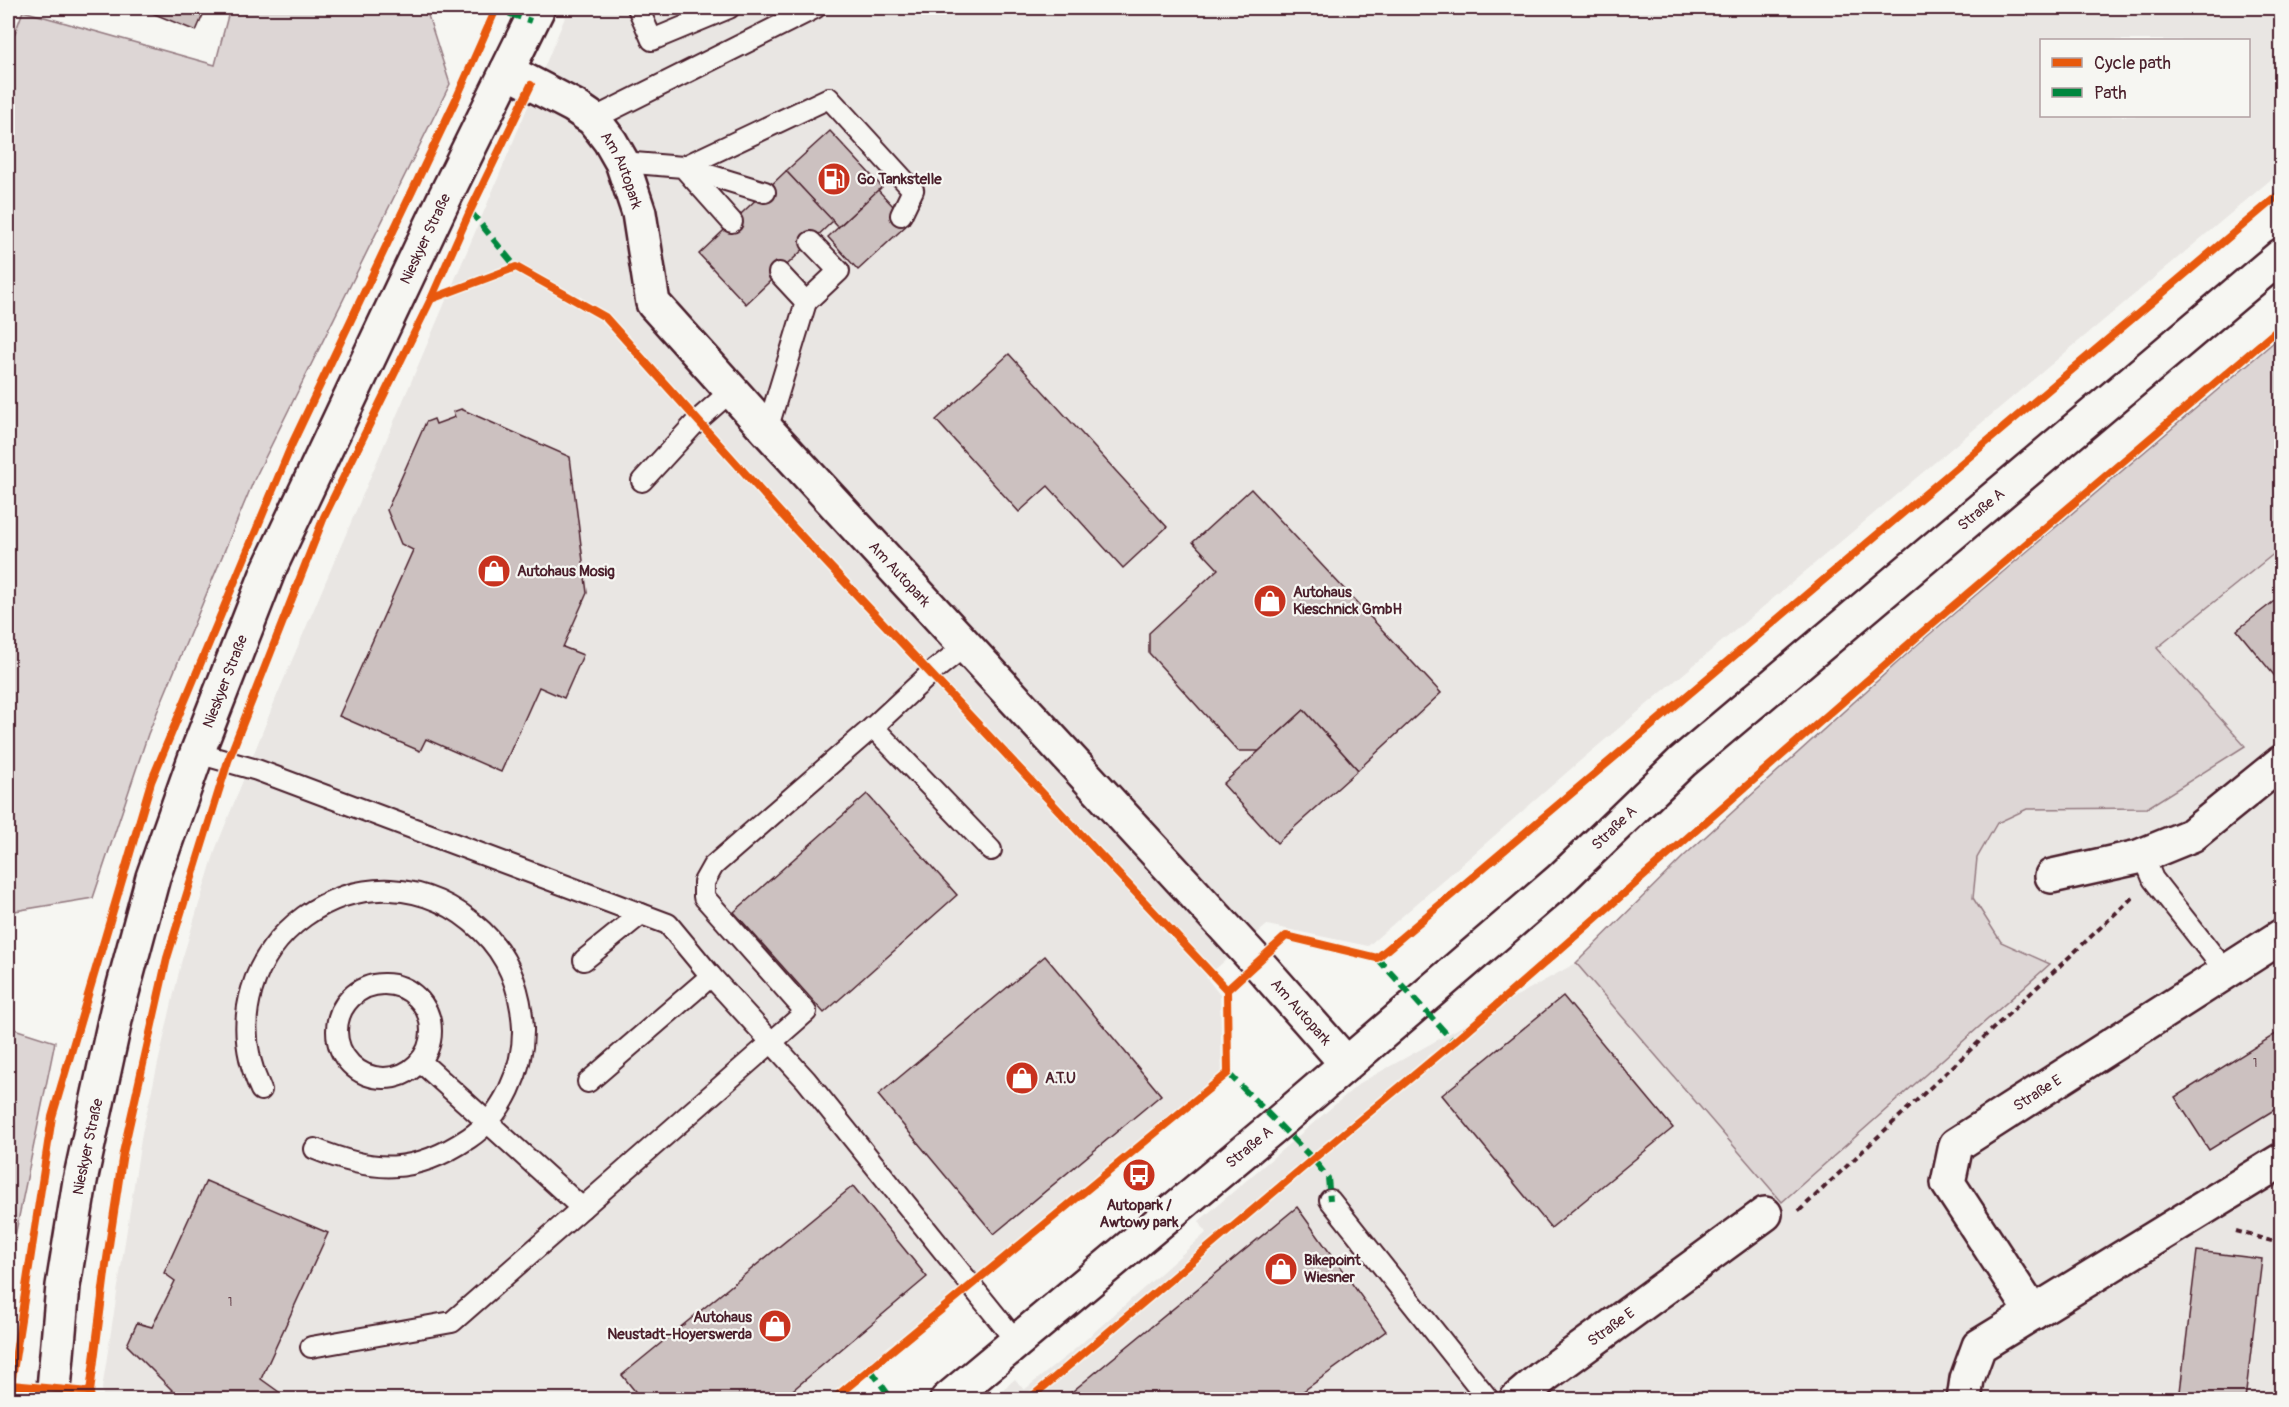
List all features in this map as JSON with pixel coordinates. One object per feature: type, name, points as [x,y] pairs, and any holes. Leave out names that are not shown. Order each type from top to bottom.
[{"type":"street","name":"Nieskyer Straße","points":[[53,1400],[63,1286],[80,1181],[98,1092],[153,877],[197,753],[269,570],[538,8]]},
{"type":"street","name":"Am Autopark","points":[[507,71],[574,106],[593,119],[610,141],[622,162],[639,213],[653,303],[731,391],[1257,962],[1346,1063]]},
{"type":"street","name":"Straße A","points":[[947,1400],[1278,1123],[1560,880],[1682,762],[2282,255]]},
{"type":"street","points":[[2052,876],[2148,867],[2192,835],[2282,762]]},
{"type":"street","name":"Straße E","points":[[2033,1313],[1948,1183],[1956,1145],[2282,936]]},
{"type":"street","points":[[1964,1400],[1967,1379],[1979,1346],[2282,1160]]},
{"type":"street","name":"Straße E","points":[[1516,1400],[1765,1214]]},
{"type":"lane","points":[[639,8],[652,40],[729,8]]},
{"type":"lane","points":[[593,119],[789,13],[815,8]]},
{"type":"lane","points":[[683,167],[829,98],[913,190],[901,215]]},
{"type":"lane","points":[[622,162],[683,167],[765,192]]},
{"type":"lane","points":[[683,167],[732,222]]},
{"type":"lane","points":[[767,430],[806,302],[844,266],[811,242]]},
{"type":"lane","points":[[778,273],[806,302]]},
{"type":"lane","points":[[642,481],[698,420],[731,391]]},
{"type":"lane","points":[[311,1347],[452,1322],[806,1012],[704,897],[704,882],[713,866],[873,727],[931,673],[966,645]]},
{"type":"lane","points":[[873,727],[991,850]]},
{"type":"lane","points":[[197,753],[257,770],[668,924],[711,976],[806,1080],[1016,1341]]},
{"type":"lane","points":[[2148,867],[2226,972]]},
{"type":"lane","points":[[261,1090],[253,1073],[246,1045],[246,1015],[252,986],[264,960],[282,936],[303,916],[357,893],[387,890],[416,893],[444,903],[469,919],[494,943],[512,972],[522,1006],[523,1041],[516,1075],[500,1106],[477,1132],[449,1152],[416,1164],[381,1167],[347,1162],[315,1149]]},
{"type":"lane","points":[[584,960],[641,914]]},
{"type":"lane","points":[[588,1082],[711,976]]},
{"type":"lane","points":[[370,986],[400,986],[414,994],[424,1005],[430,1019],[432,1034],[421,1062],[408,1072],[393,1078],[377,1078],[362,1073],[349,1063],[340,1049],[336,1034],[338,1018],[346,1003],[357,993],[370,986]]},
{"type":"lane","points":[[421,1062],[582,1208]]},
{"type":"lane","points":[[1330,1200],[1489,1400]]},
{"type":"path","points":[[1765,1214],[1799,1211],[2098,929],[2148,867]]},
{"type":"shaded area","points":[[230,8],[424,8],[450,84],[254,480],[148,734],[93,898],[8,912],[8,52],[23,11],[215,65]]},
{"type":"shaded area","points":[[569,8],[2281,8],[2281,171],[1581,760],[1368,946],[1267,925],[1206,977],[1220,995],[1222,1075],[973,1283],[826,1400],[104,1400],[102,1389],[142,1133],[181,963],[216,848],[278,693]]},
{"type":"shaded area","points":[[2281,336],[2281,548],[2157,648],[2245,746],[2147,808],[2027,809],[1997,823],[1977,858],[1973,898],[2001,942],[2050,964],[1782,1202],[1576,963],[1684,856],[1918,644]]},
{"type":"shaded area","points":[[2281,548],[2281,1399],[991,1400],[1015,1379],[1024,1390],[1074,1350],[1206,1233],[1199,1221],[1360,1083],[1576,963],[1782,1201],[2049,963],[2001,942],[1973,898],[1977,858],[1997,823],[2027,809],[2147,808],[2245,745],[2157,648]]},
{"type":"shaded area","points":[[8,1027],[55,1042],[15,1236],[8,1292]]},
{"type":"building","points":[[140,8],[206,8],[196,31]]},
{"type":"building","name":"Go Tankstelle","points":[[830,131],[882,187],[838,227],[786,171]]},
{"type":"building","points":[[786,171],[833,221],[746,304],[699,254]]},
{"type":"building","points":[[878,190],[909,223],[858,270],[828,237]]},
{"type":"building","points":[[1009,354],[1167,527],[1123,568],[1048,486],[1019,512],[936,420]]},
{"type":"building","name":"Autohaus Mosig","points":[[461,409],[570,457],[587,593],[563,647],[583,655],[564,698],[539,687],[501,772],[426,739],[420,751],[339,716],[413,550],[401,544],[387,510],[426,422],[434,419],[436,424],[455,417],[453,412]]},
{"type":"building","name":"Autohaus Kieschnick GmbH","points":[[1251,489],[1441,693],[1358,770],[1304,710],[1259,751],[1238,751],[1149,653],[1149,633],[1218,569],[1193,542]]},
{"type":"building","points":[[2282,595],[2282,685],[2237,630]]},
{"type":"building","points":[[1304,710],[1358,770],[1277,843],[1223,784]]},
{"type":"building","points":[[867,794],[957,895],[824,1013],[734,912]]},
{"type":"building","name":"A.T.U","points":[[1045,956],[1161,1095],[994,1234],[878,1095]]},
{"type":"building","points":[[1563,996],[1673,1128],[1551,1228],[1442,1095]]},
{"type":"building","points":[[2282,1030],[2282,1105],[2209,1150],[2175,1097]]},
{"type":"building","points":[[206,1181],[328,1233],[261,1379],[279,1392],[276,1400],[182,1400],[127,1345],[137,1323],[152,1327],[175,1281],[164,1273]]},
{"type":"building","name":"Autohaus Neustadt-Hoyerswerda","points":[[853,1186],[927,1277],[781,1400],[642,1400],[622,1375]]},
{"type":"building","name":"Bikepoint Wiesner","points":[[1297,1207],[1386,1331],[1291,1400],[1062,1400]]},
{"type":"building","points":[[2197,1251],[2262,1259],[2245,1400],[2179,1400]]},
{"type":"marked path","points":[[492,8],[531,21]]},
{"type":"marked path","points":[[470,211],[516,267]]},
{"type":"marked path","points":[[1377,958],[1454,1042]]},
{"type":"marked path","points":[[1228,1073],[1313,1159],[1328,1178],[1330,1200]]},
{"type":"marked path","points":[[871,1370],[892,1400]]},
{"type":"cycle path","points":[[11,1385],[52,1117],[151,782],[292,444],[457,97],[496,9]]},
{"type":"cycle path","points":[[431,299],[470,211],[531,85]]},
{"type":"cycle path","points":[[1227,990],[1286,936],[1377,958],[2282,192]]},
{"type":"cycle path","points":[[90,1392],[123,1153],[167,958],[228,761],[324,517],[431,299],[516,267],[605,317],[794,528],[1227,990],[1228,1073],[832,1400]]},
{"type":"cycle path","points":[[1028,1400],[1454,1042],[1926,629],[2282,326]]},
{"type":"cycle path","points":[[8,1400],[11,1385],[90,1392],[91,1400]]},
{"type":"place","name":"Go Tankstelle","points":[[834,179]]},
{"type":"place","name":"Autohaus Mosig","points":[[494,571]]},
{"type":"place","name":"Autohaus Kieschnick GmbH","points":[[1270,601]]},
{"type":"place","name":"A.T.U","points":[[1022,1078]]},
{"type":"place","name":"Autopark / Awtowy park","points":[[1139,1175]]},
{"type":"place","name":"Bikepoint Wiesner","points":[[1281,1269]]},
{"type":"place","name":"Autohaus Neustadt-Hoyerswerda","points":[[775,1326]]}]
